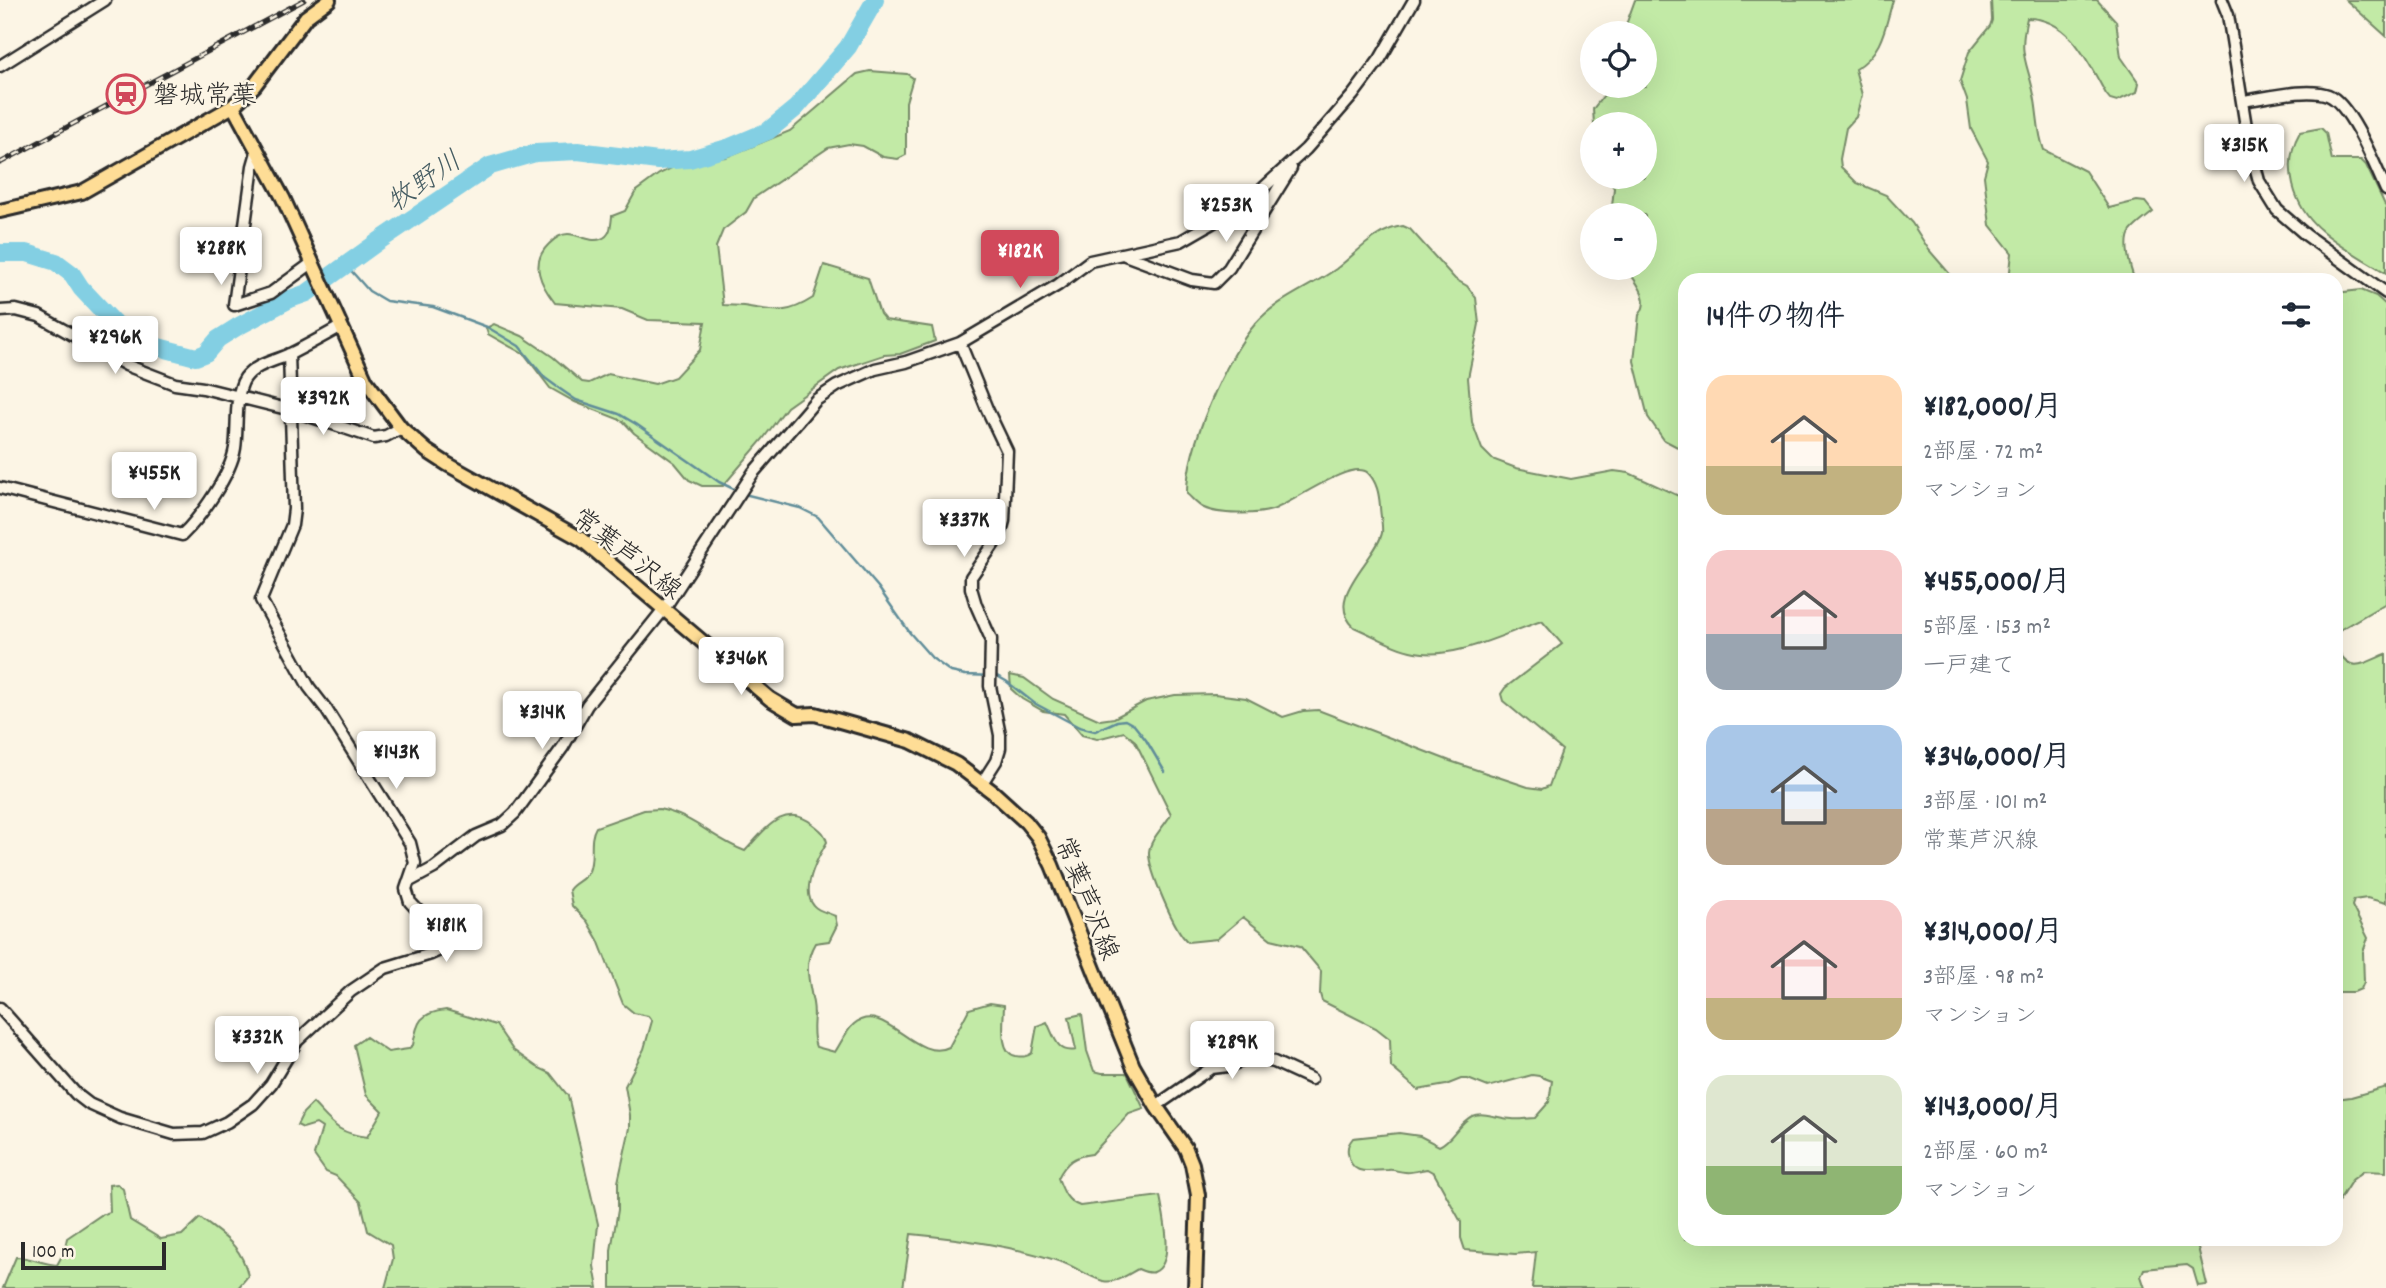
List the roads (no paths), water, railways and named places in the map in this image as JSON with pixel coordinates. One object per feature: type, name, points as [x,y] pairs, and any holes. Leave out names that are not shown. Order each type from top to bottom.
[{"type":"main road","points":[[0,211],[82,192],[233,106],[254,86],[306,17],[329,0]]},
{"type":"main road","name":"常葉芦沢線","points":[[233,106],[283,198],[366,381],[401,428],[447,464],[581,539],[736,671],[784,708],[797,715],[815,714],[910,741],[956,764],[1026,822],[1046,850],[1133,1066],[1156,1106],[1186,1149],[1198,1195],[1195,1288]]},
{"type":"street","points":[[0,66],[105,0]]},
{"type":"street","points":[[408,882],[434,868],[476,836],[502,825],[515,813],[563,747],[587,705],[664,609],[753,473],[816,400],[837,386],[875,369],[919,359],[960,344],[1058,285],[1090,261],[1181,240],[1247,203],[1299,155],[1353,95],[1380,59],[1414,0]]},
{"type":"street","points":[[2222,0],[2228,15],[2248,139],[2259,181],[2277,210],[2306,235],[2386,293]]},
{"type":"street","points":[[2243,101],[2313,92],[2329,95],[2350,116],[2386,190]]},
{"type":"street","points":[[257,152],[234,305],[271,293],[312,263]]},
{"type":"street","points":[[1124,254],[1192,280],[1214,283],[1229,268],[1299,155]]},
{"type":"street","points":[[0,311],[16,310],[39,316],[126,365],[174,384],[203,388],[291,410],[374,438],[386,436],[401,428]]},
{"type":"street","points":[[0,488],[182,535],[193,524],[230,466],[235,449],[239,398],[244,379],[259,366],[289,354],[340,327]]},
{"type":"street","points":[[960,344],[1007,451],[1004,521],[1000,535],[971,577],[976,605],[991,639],[990,686],[1000,735],[996,761],[982,783]]},
{"type":"street","points":[[0,1008],[76,1094],[89,1104],[120,1118],[174,1134],[203,1133],[227,1122],[253,1104],[271,1084],[297,1041],[351,991],[385,968],[444,948],[443,938],[410,902],[406,889],[415,863],[410,843],[326,709],[309,687],[261,600],[292,525],[294,509],[289,354]]},
{"type":"street","points":[[1156,1106],[1211,1068],[1228,1066],[1252,1057],[1274,1062],[1311,1079]]},
{"type":"waterway","name":"牧野川","points":[[0,253],[27,253],[56,262],[72,274],[81,288],[113,322],[147,344],[196,357],[206,353],[218,339],[237,327],[307,293],[490,166],[535,153],[578,151],[658,161],[690,159],[730,147],[768,131],[796,108],[848,47],[875,0]]},
{"type":"waterway","points":[[346,265],[369,291],[386,301],[433,307],[487,327],[519,346],[545,378],[576,400],[619,414],[719,482],[738,491]]},
{"type":"waterway","points":[[744,494],[800,508],[818,517],[878,587],[910,633],[932,658],[951,672],[997,676],[1034,703],[1079,727],[1095,731],[1125,720],[1134,725],[1146,740],[1165,772]]},
{"type":"railway","points":[[0,163],[304,0]]},
{"type":"place","name":"磐城常葉","points":[[126,94]]}]
